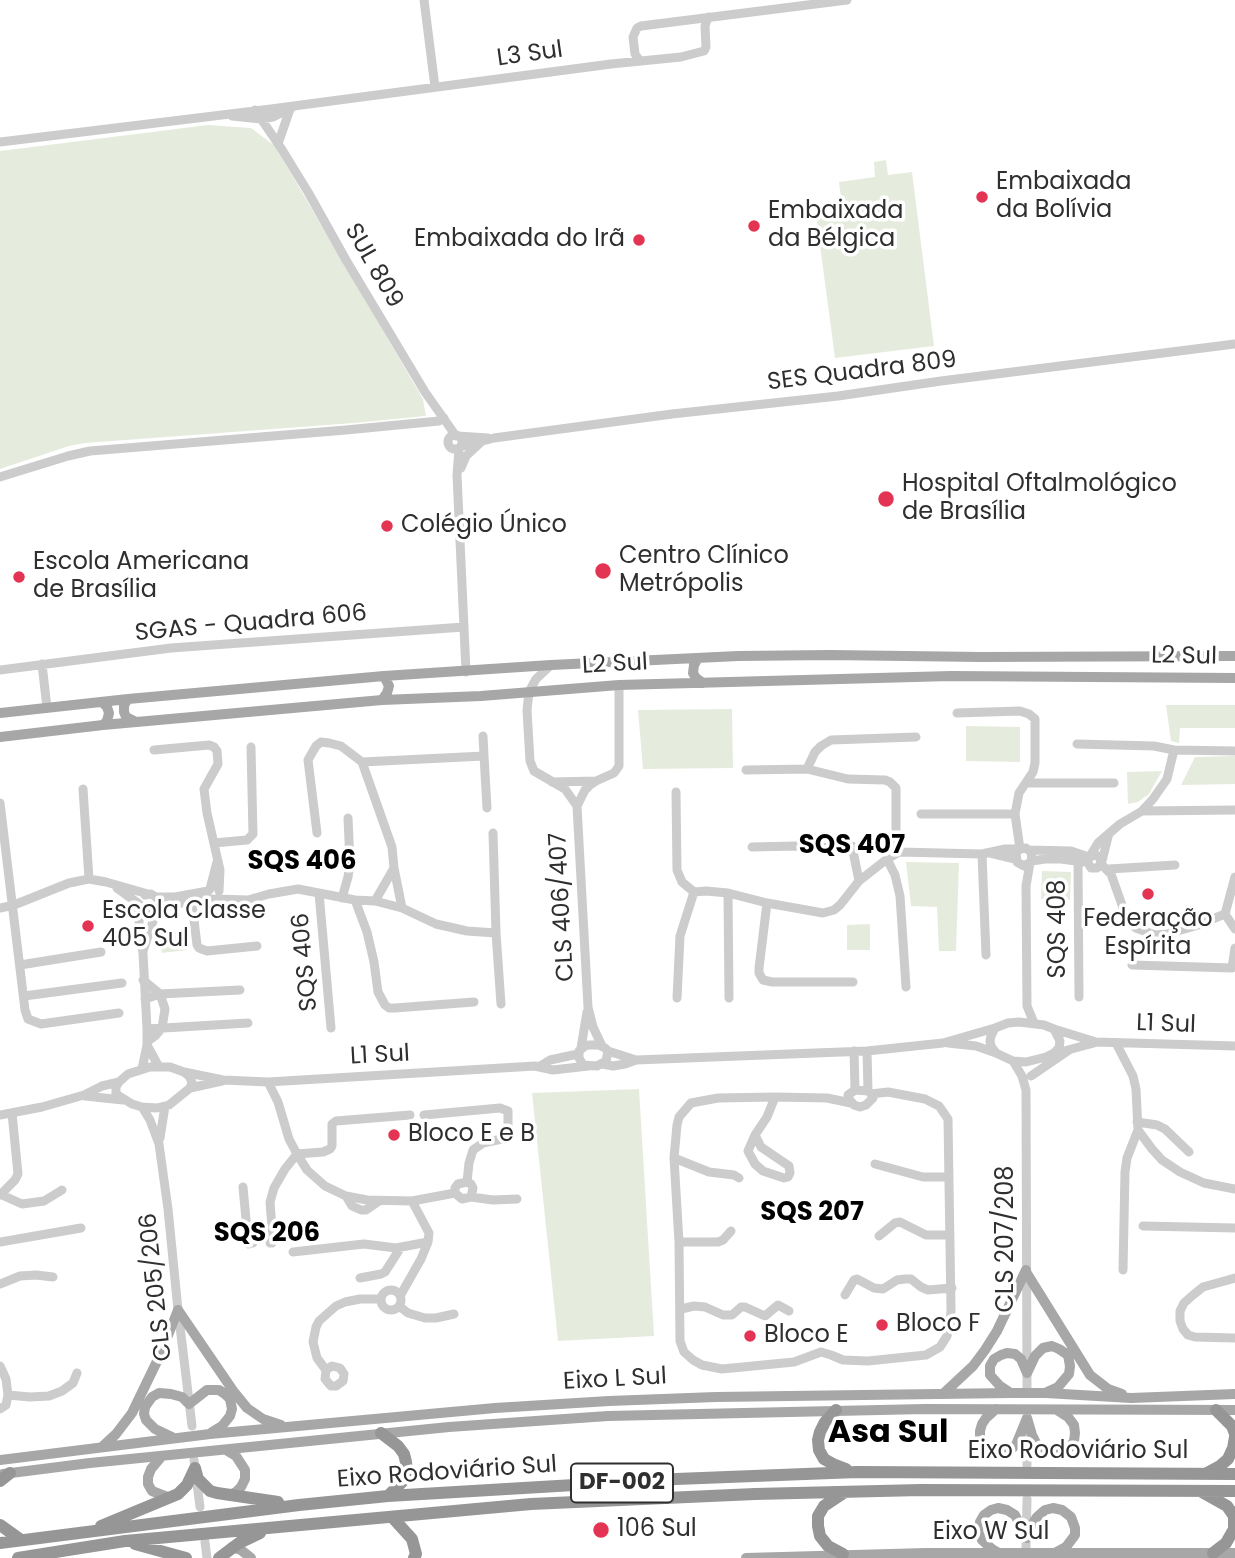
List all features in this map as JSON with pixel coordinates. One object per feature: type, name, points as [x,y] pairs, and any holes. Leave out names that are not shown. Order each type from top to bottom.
[{"type":"highway","points":[[836,1410],[820,1432],[819,1450],[824,1459],[856,1472]]},
{"type":"highway","points":[[1207,1473],[1228,1459],[1235,1436],[1232,1426],[1216,1410]]},
{"type":"highway","points":[[381,1433],[404,1454],[407,1470],[404,1479],[388,1496]]},
{"type":"highway","points":[[194,1464],[198,1479],[217,1493],[299,1505]]},
{"type":"highway","points":[[85,1532],[178,1494],[187,1485],[194,1464]]},
{"type":"highway","name":"Eixo Rodoviário Sul","points":[[0,1543],[388,1496],[676,1479],[856,1472],[1235,1474]]},
{"type":"highway","name":"Eixo Rodoviário Sul","points":[[19,1558],[125,1541],[531,1504],[921,1490],[1235,1491]]},
{"type":"highway","points":[[1198,1491],[1227,1506],[1234,1517],[1234,1529],[1226,1543],[1213,1553]]},
{"type":"highway","points":[[843,1554],[828,1546],[820,1536],[818,1516],[824,1506],[845,1492]]},
{"type":"highway","points":[[392,1517],[412,1539],[416,1554],[414,1558]]},
{"type":"highway","points":[[0,1525],[21,1540]]},
{"type":"highway","points":[[219,1558],[255,1534],[281,1527]]},
{"type":"highway","points":[[125,1541],[176,1557]]},
{"type":"main road","name":"L2 Sul","points":[[0,713],[384,676],[551,665],[677,667],[698,659],[830,655],[1235,656]]},
{"type":"main road","points":[[1152,656],[1157,663],[1153,677]]},
{"type":"main road","points":[[1174,656],[1170,668],[1179,677]]},
{"type":"main road","points":[[950,657],[957,666],[951,676]]},
{"type":"main road","points":[[973,657],[970,667],[974,676]]},
{"type":"main road","points":[[698,659],[693,673],[703,682]]},
{"type":"main road","points":[[670,683],[678,678],[677,667]]},
{"type":"main road","points":[[411,690],[418,674]]},
{"type":"main road","points":[[382,700],[389,686],[384,676]]},
{"type":"main road","name":"L2 Sul","points":[[0,737],[382,700],[411,690],[481,696],[619,685],[951,676],[1235,678]]},
{"type":"main road","points":[[128,699],[124,712],[126,717],[136,722]]},
{"type":"main road","points":[[102,702],[109,713],[103,725]]},
{"type":"main road","points":[[943,1394],[973,1366],[985,1350],[1026,1271]]},
{"type":"main road","points":[[1026,1271],[1090,1376],[1108,1389],[1131,1398]]},
{"type":"main road","points":[[178,1310],[247,1409],[263,1419],[290,1427]]},
{"type":"main road","points":[[101,1447],[116,1434],[132,1413],[162,1353],[178,1310]]},
{"type":"main road","points":[[1027,1373],[1035,1356],[1043,1348],[1052,1346],[1068,1355],[1069,1374],[1058,1387],[1046,1393]]},
{"type":"main road","points":[[1011,1393],[990,1375],[990,1366],[994,1359],[1000,1354],[1014,1354],[1021,1359],[1027,1373]]},
{"type":"main road","points":[[175,1437],[149,1425],[144,1414],[152,1397],[164,1393],[181,1397],[189,1405],[207,1390],[219,1390],[230,1399],[232,1409],[222,1426],[210,1434]]},
{"type":"main road","name":"Eixo L Sul","points":[[0,1460],[175,1437],[495,1408],[609,1401],[1011,1393],[1131,1398],[1235,1395]]},
{"type":"main road","points":[[996,1409],[986,1418],[979,1431],[985,1446],[997,1453],[1009,1451],[1016,1445],[1027,1416]]},
{"type":"main road","points":[[1027,1416],[1037,1445],[1049,1453],[1064,1452],[1074,1441],[1074,1425],[1068,1417],[1055,1409]]},
{"type":"main road","name":"Eixo L Sul","points":[[3,1476],[162,1455],[449,1426],[608,1416],[836,1410],[1235,1410]]},
{"type":"main road","points":[[226,1450],[236,1456],[245,1470],[241,1487],[229,1495]]},
{"type":"main road","points":[[162,1455],[151,1469],[148,1484],[152,1491],[170,1498]]},
{"type":"main road","points":[[1000,1553],[982,1540],[978,1532],[979,1522],[991,1510],[998,1508],[1014,1515],[1027,1544]]},
{"type":"main road","points":[[1027,1544],[1037,1517],[1045,1510],[1062,1510],[1071,1517],[1075,1535],[1066,1547],[1052,1554]]},
{"type":"main road","points":[[232,1547],[251,1558]]},
{"type":"main road","name":"Eixo W Sul","points":[[746,1558],[843,1554],[1235,1553]]},
{"type":"street","points":[[424,0],[435,87]]},
{"type":"street","points":[[635,59],[633,37],[641,26],[704,21],[847,0]]},
{"type":"street","name":"L3 Sul","points":[[258,114],[635,59],[701,52],[706,47],[704,21]]},
{"type":"street","points":[[220,114],[248,121],[278,141],[293,107]]},
{"type":"street","name":"SUL 809","points":[[272,113],[278,141]]},
{"type":"street","points":[[0,142],[220,114],[258,114]]},
{"type":"street","points":[[236,117],[258,114]]},
{"type":"street","name":"SUL 809","points":[[258,114],[278,141],[453,440],[466,672]]},
{"type":"street","name":"SES Quadra 809","points":[[494,438],[455,450],[453,440],[494,438],[672,414],[838,396],[1235,344]]},
{"type":"street","points":[[0,477],[90,451],[441,419]]},
{"type":"street","points":[[457,475],[467,456],[481,443]]},
{"type":"street","name":"SUL 809","points":[[457,475],[460,447]]},
{"type":"street","name":"SGAS - Quadra 606","points":[[0,670],[171,648],[464,627]]},
{"type":"street","points":[[42,664],[47,708]]},
{"type":"street","points":[[551,665],[536,678],[529,692],[527,710],[532,767],[537,774],[569,793],[577,806]]},
{"type":"street","points":[[552,782],[596,780],[614,773],[619,766],[619,685]]},
{"type":"street","points":[[957,712],[1020,711],[1035,719],[1035,763],[1020,793],[1015,814],[1025,849],[1032,855],[1026,886],[1027,1006],[1034,1023]]},
{"type":"street","points":[[483,736],[487,808]]},
{"type":"street","points":[[807,769],[815,752],[831,740],[916,737]]},
{"type":"street","points":[[317,832],[309,760],[313,749],[321,743],[329,743],[341,746],[362,762],[392,847],[402,908]]},
{"type":"street","points":[[1077,744],[1235,751]]},
{"type":"street","points":[[154,750],[209,745],[215,749],[218,764],[204,789],[220,875],[214,894]]},
{"type":"street","points":[[214,843],[247,840],[253,834],[251,747]]},
{"type":"street","name":"SQS 408","points":[[1079,997],[1086,860],[1098,843],[1120,824],[1142,811],[1153,799],[1167,779],[1174,750]]},
{"type":"street","points":[[362,762],[484,756]]},
{"type":"street","points":[[746,770],[807,769],[848,779],[885,780],[893,784],[896,788],[896,829],[900,852]]},
{"type":"street","points":[[577,806],[585,790],[596,780]]},
{"type":"street","points":[[1026,783],[1114,783]]},
{"type":"street","points":[[0,908],[69,883],[89,879],[83,789]]},
{"type":"street","points":[[677,792],[677,870],[682,882],[694,892],[728,893],[816,912],[829,912],[840,905],[859,881],[900,852],[985,853],[1025,849]]},
{"type":"street","points":[[0,803],[25,1010],[29,1018],[41,1024],[119,1013]]},
{"type":"street","name":"CLS 406/407","points":[[577,806],[588,1007],[593,1027],[605,1049]]},
{"type":"street","points":[[1142,811],[1235,810]]},
{"type":"street","points":[[921,814],[1015,814]]},
{"type":"street","name":"SQS 406","points":[[342,898],[350,863],[348,818]]},
{"type":"street","points":[[493,832],[501,1004]]},
{"type":"street","name":"SQS 408","points":[[1110,833],[1102,866],[1113,881],[1127,919],[1136,928],[1155,935],[1167,934],[1225,914]]},
{"type":"street","points":[[752,847],[796,846],[830,849],[852,846],[859,881]]},
{"type":"street","points":[[1025,849],[1016,853],[1026,886]]},
{"type":"street","name":"SQS 408","points":[[1025,849],[1086,860]]},
{"type":"street","points":[[985,853],[1017,861],[1024,866],[1031,862]]},
{"type":"street","points":[[985,853],[986,955]]},
{"type":"street","name":"SQS 408","points":[[1031,862],[1058,854]]},
{"type":"street","points":[[1086,860],[1098,856],[1102,866]]},
{"type":"street","points":[[887,859],[901,895],[906,987]]},
{"type":"street","name":"SQS 408","points":[[1102,866],[1175,865]]},
{"type":"street","points":[[375,901],[394,868]]},
{"type":"street","points":[[1235,877],[1225,914],[1235,929]]},
{"type":"street","name":"SQS 406","points":[[89,879],[152,895],[191,898]]},
{"type":"street","points":[[106,882],[139,906],[145,914],[151,915],[157,911]]},
{"type":"street","name":"SQS 406","points":[[157,911],[191,898],[214,894],[248,900],[298,889],[342,898],[375,901],[402,908],[436,924],[467,931],[496,933]]},
{"type":"street","points":[[381,890],[398,896]]},
{"type":"street","name":"SQS 406","points":[[319,892],[331,1028]]},
{"type":"street","points":[[677,998],[680,936],[694,892]]},
{"type":"street","points":[[728,893],[729,998]]},
{"type":"street","points":[[143,953],[160,904],[152,895],[142,897],[139,906],[147,1043],[142,1069],[128,1074],[119,1082],[116,1094],[142,1107],[165,1106],[190,1088],[190,1077],[184,1072]]},
{"type":"street","name":"SQS 406","points":[[191,898],[197,945],[202,950],[257,946]]},
{"type":"street","points":[[355,900],[367,932],[378,992],[384,1006],[395,1008],[474,1002]]},
{"type":"street","points":[[767,903],[759,968],[763,980],[853,982]]},
{"type":"street","points":[[1132,965],[1234,969],[1235,948]]},
{"type":"street","points":[[20,965],[101,952]]},
{"type":"street","points":[[143,980],[160,994],[165,1009],[162,1028],[147,1043]]},
{"type":"street","points":[[24,996],[122,983]]},
{"type":"street","points":[[145,999],[160,994],[240,990]]},
{"type":"street","points":[[1019,1022],[1027,1006]]},
{"type":"street","name":"CLS 406/407","points":[[580,1051],[588,1007]]},
{"type":"street","points":[[636,1060],[593,1045],[580,1051],[581,1062],[588,1066],[613,1066],[636,1060],[867,1051],[943,1043],[1007,1023],[1019,1022],[1054,1029],[1060,1044],[1054,1053],[1026,1062],[1013,1061],[976,1046],[943,1043]]},
{"type":"street","points":[[147,1028],[248,1023]]},
{"type":"street","points":[[995,1027],[990,1041],[996,1053]]},
{"type":"street","name":"L1 Sul","points":[[1054,1029],[1096,1042],[1235,1046]]},
{"type":"street","name":"L1 Sul","points":[[1054,1053],[1096,1042]]},
{"type":"street","points":[[147,1043],[159,1067]]},
{"type":"street","points":[[1116,1043],[1136,1084],[1137,1126],[1125,1172],[1123,1270]]},
{"type":"street","points":[[976,1046],[1026,1076]]},
{"type":"street","points":[[602,1064],[607,1058],[605,1049]]},
{"type":"street","points":[[1026,1076],[1069,1050]]},
{"type":"street","name":"L1 Sul","points":[[540,1066],[550,1060],[580,1051]]},
{"type":"street","points":[[854,1051],[851,1096],[860,1107],[869,1096],[867,1051]]},
{"type":"street","name":"CLS 207/208","points":[[1027,1387],[1026,1076],[1037,1060]]},
{"type":"street","points":[[1013,1061],[1026,1076]]},
{"type":"street","name":"L1 Sul","points":[[142,1069],[170,1067],[223,1080],[287,1082],[540,1066],[553,1070],[588,1066]]},
{"type":"street","name":"L1 Sul","points":[[190,1088],[223,1080]]},
{"type":"street","points":[[0,1115],[83,1096],[102,1086],[119,1082]]},
{"type":"street","points":[[268,1082],[297,1154],[307,1170],[325,1186],[346,1195],[379,1201],[412,1201],[455,1193]]},
{"type":"street","points":[[278,1102],[287,1082]]},
{"type":"street","points":[[888,1092],[925,1099],[939,1106],[948,1119],[952,1288],[950,1326],[940,1347],[926,1355],[868,1361],[843,1360],[821,1352],[794,1362],[722,1369],[702,1365],[693,1360],[684,1352],[680,1341],[679,1242],[674,1158],[679,1117],[691,1103],[718,1098],[869,1096],[888,1092]]},
{"type":"street","points":[[83,1096],[124,1100]]},
{"type":"street","points":[[748,1151],[775,1097]]},
{"type":"street","name":"CLS 205/206","points":[[159,1144],[165,1106]]},
{"type":"street","name":"CLS 205/206","points":[[142,1107],[159,1144],[192,1426]]},
{"type":"street","points":[[424,1115],[504,1108],[509,1111],[509,1131],[506,1138],[483,1143],[473,1150],[467,1182]]},
{"type":"street","points":[[12,1113],[18,1174],[1,1195],[22,1204],[44,1200],[62,1190]]},
{"type":"street","points":[[270,1242],[270,1202],[274,1188],[297,1154],[330,1149],[332,1124],[336,1121],[410,1115]]},
{"type":"street","points":[[1137,1126],[1157,1125],[1165,1129],[1189,1152]]},
{"type":"street","points":[[1137,1126],[1157,1155],[1180,1172],[1204,1183],[1235,1189]]},
{"type":"street","points":[[748,1151],[755,1164],[764,1171],[778,1177],[788,1177],[789,1167],[761,1147],[755,1135]]},
{"type":"street","points":[[748,1151],[761,1147]]},
{"type":"street","points":[[674,1158],[709,1172],[739,1178]]},
{"type":"street","points":[[875,1164],[923,1177],[948,1177]]},
{"type":"street","points":[[455,1193],[458,1184],[467,1182]]},
{"type":"street","points":[[467,1182],[473,1188],[471,1197]]},
{"type":"street","points":[[243,1187],[248,1243],[253,1243]]},
{"type":"street","points":[[455,1193],[462,1199],[517,1199]]},
{"type":"street","points":[[412,1201],[429,1233],[428,1242],[421,1259],[400,1301],[395,1309],[390,1310],[381,1304],[382,1294],[392,1290],[397,1292],[400,1301],[408,1313],[425,1318],[454,1314]]},
{"type":"street","points":[[879,1236],[900,1222],[926,1235],[950,1236]]},
{"type":"street","points":[[1143,1226],[1235,1228]]},
{"type":"street","points":[[0,1242],[81,1228]]},
{"type":"street","points":[[679,1242],[718,1242],[731,1231]]},
{"type":"street","points":[[293,1252],[364,1244],[388,1248],[428,1242]]},
{"type":"street","points":[[360,1278],[385,1272],[401,1247]]},
{"type":"street","points":[[0,1284],[20,1276],[53,1277]]},
{"type":"street","points":[[1234,1338],[1188,1335],[1180,1321],[1180,1311],[1184,1303],[1203,1287],[1235,1278]]},
{"type":"street","points":[[845,1295],[856,1279],[874,1288],[883,1289],[897,1280],[905,1279],[911,1279],[928,1290],[952,1288]]},
{"type":"street","points":[[326,1370],[314,1351],[313,1335],[319,1321],[345,1302],[380,1299]]},
{"type":"street","points":[[681,1308],[705,1307],[723,1315],[732,1315],[745,1307],[765,1316],[778,1305],[789,1311]]},
{"type":"street","points":[[0,1367],[8,1395],[6,1405],[0,1409]]},
{"type":"street","points":[[8,1395],[49,1396],[73,1383],[77,1373]]},
{"type":"street","points":[[1027,1416],[1027,1465]]},
{"type":"street","points":[[194,1464],[200,1507]]},
{"type":"street","points":[[1027,1499],[1027,1544]]},
{"type":"street","points":[[205,1542],[207,1558]]},
{"type":"green space","points":[[208,125],[251,128],[275,146],[423,399],[426,416],[85,443],[0,469],[0,151]]},
{"type":"green space","points":[[886,160],[888,175],[912,172],[934,346],[835,358],[816,215],[843,214],[839,182],[875,177],[874,162]]},
{"type":"green space","points":[[1166,705],[1235,705],[1235,728],[1180,728],[1179,743],[1171,741]]},
{"type":"green space","points":[[732,709],[733,768],[643,769],[638,710]]},
{"type":"green space","points":[[966,726],[1020,727],[1020,762],[966,761]]},
{"type":"green space","points":[[1235,756],[1235,784],[1181,785],[1195,757]]},
{"type":"green space","points":[[1162,771],[1149,794],[1138,802],[1128,804],[1127,772]]},
{"type":"green space","points":[[906,862],[959,863],[956,951],[939,951],[937,907],[911,906]]},
{"type":"green space","points":[[1042,871],[1071,872],[1070,900],[1041,899]]},
{"type":"green space","points":[[870,924],[870,950],[847,950],[847,925]]},
{"type":"green space","points":[[183,930],[187,950],[162,953],[159,933]]},
{"type":"green space","points":[[639,1089],[654,1336],[558,1341],[532,1093]]},
{"type":"place","name":"Embaixada da Bolívia","points":[[982,197]]},
{"type":"place","name":"Embaixada da Bélgica","points":[[754,226]]},
{"type":"place","name":"Embaixada do Irã","points":[[639,240]]},
{"type":"place","name":"Hospital Oftalmológico de Brasília","points":[[886,499]]},
{"type":"place","name":"Colégio Único","points":[[387,526]]},
{"type":"place","name":"Centro Clínico Metrópolis","points":[[603,571]]},
{"type":"place","name":"Escola Americana de Brasília","points":[[19,577]]},
{"type":"place","name":"Federação Espírita","points":[[1148,894]]},
{"type":"place","name":"Escola Classe 405 Sul","points":[[88,926]]},
{"type":"place","name":"Bloco E e B","points":[[394,1135]]},
{"type":"place","name":"Bloco F","points":[[882,1325]]},
{"type":"place","name":"Bloco E","points":[[750,1336]]},
{"type":"place","name":"106 Sul","points":[[601,1530]]},
{"type":"district","name":"SQS 407","points":[[852,846]]},
{"type":"district","name":"SQS 406","points":[[302,862]]},
{"type":"district","name":"SQS 207","points":[[812,1213]]},
{"type":"district","name":"SQS 206","points":[[267,1234]]},
{"type":"district","name":"Asa Sul","points":[[888,1434]]}]
